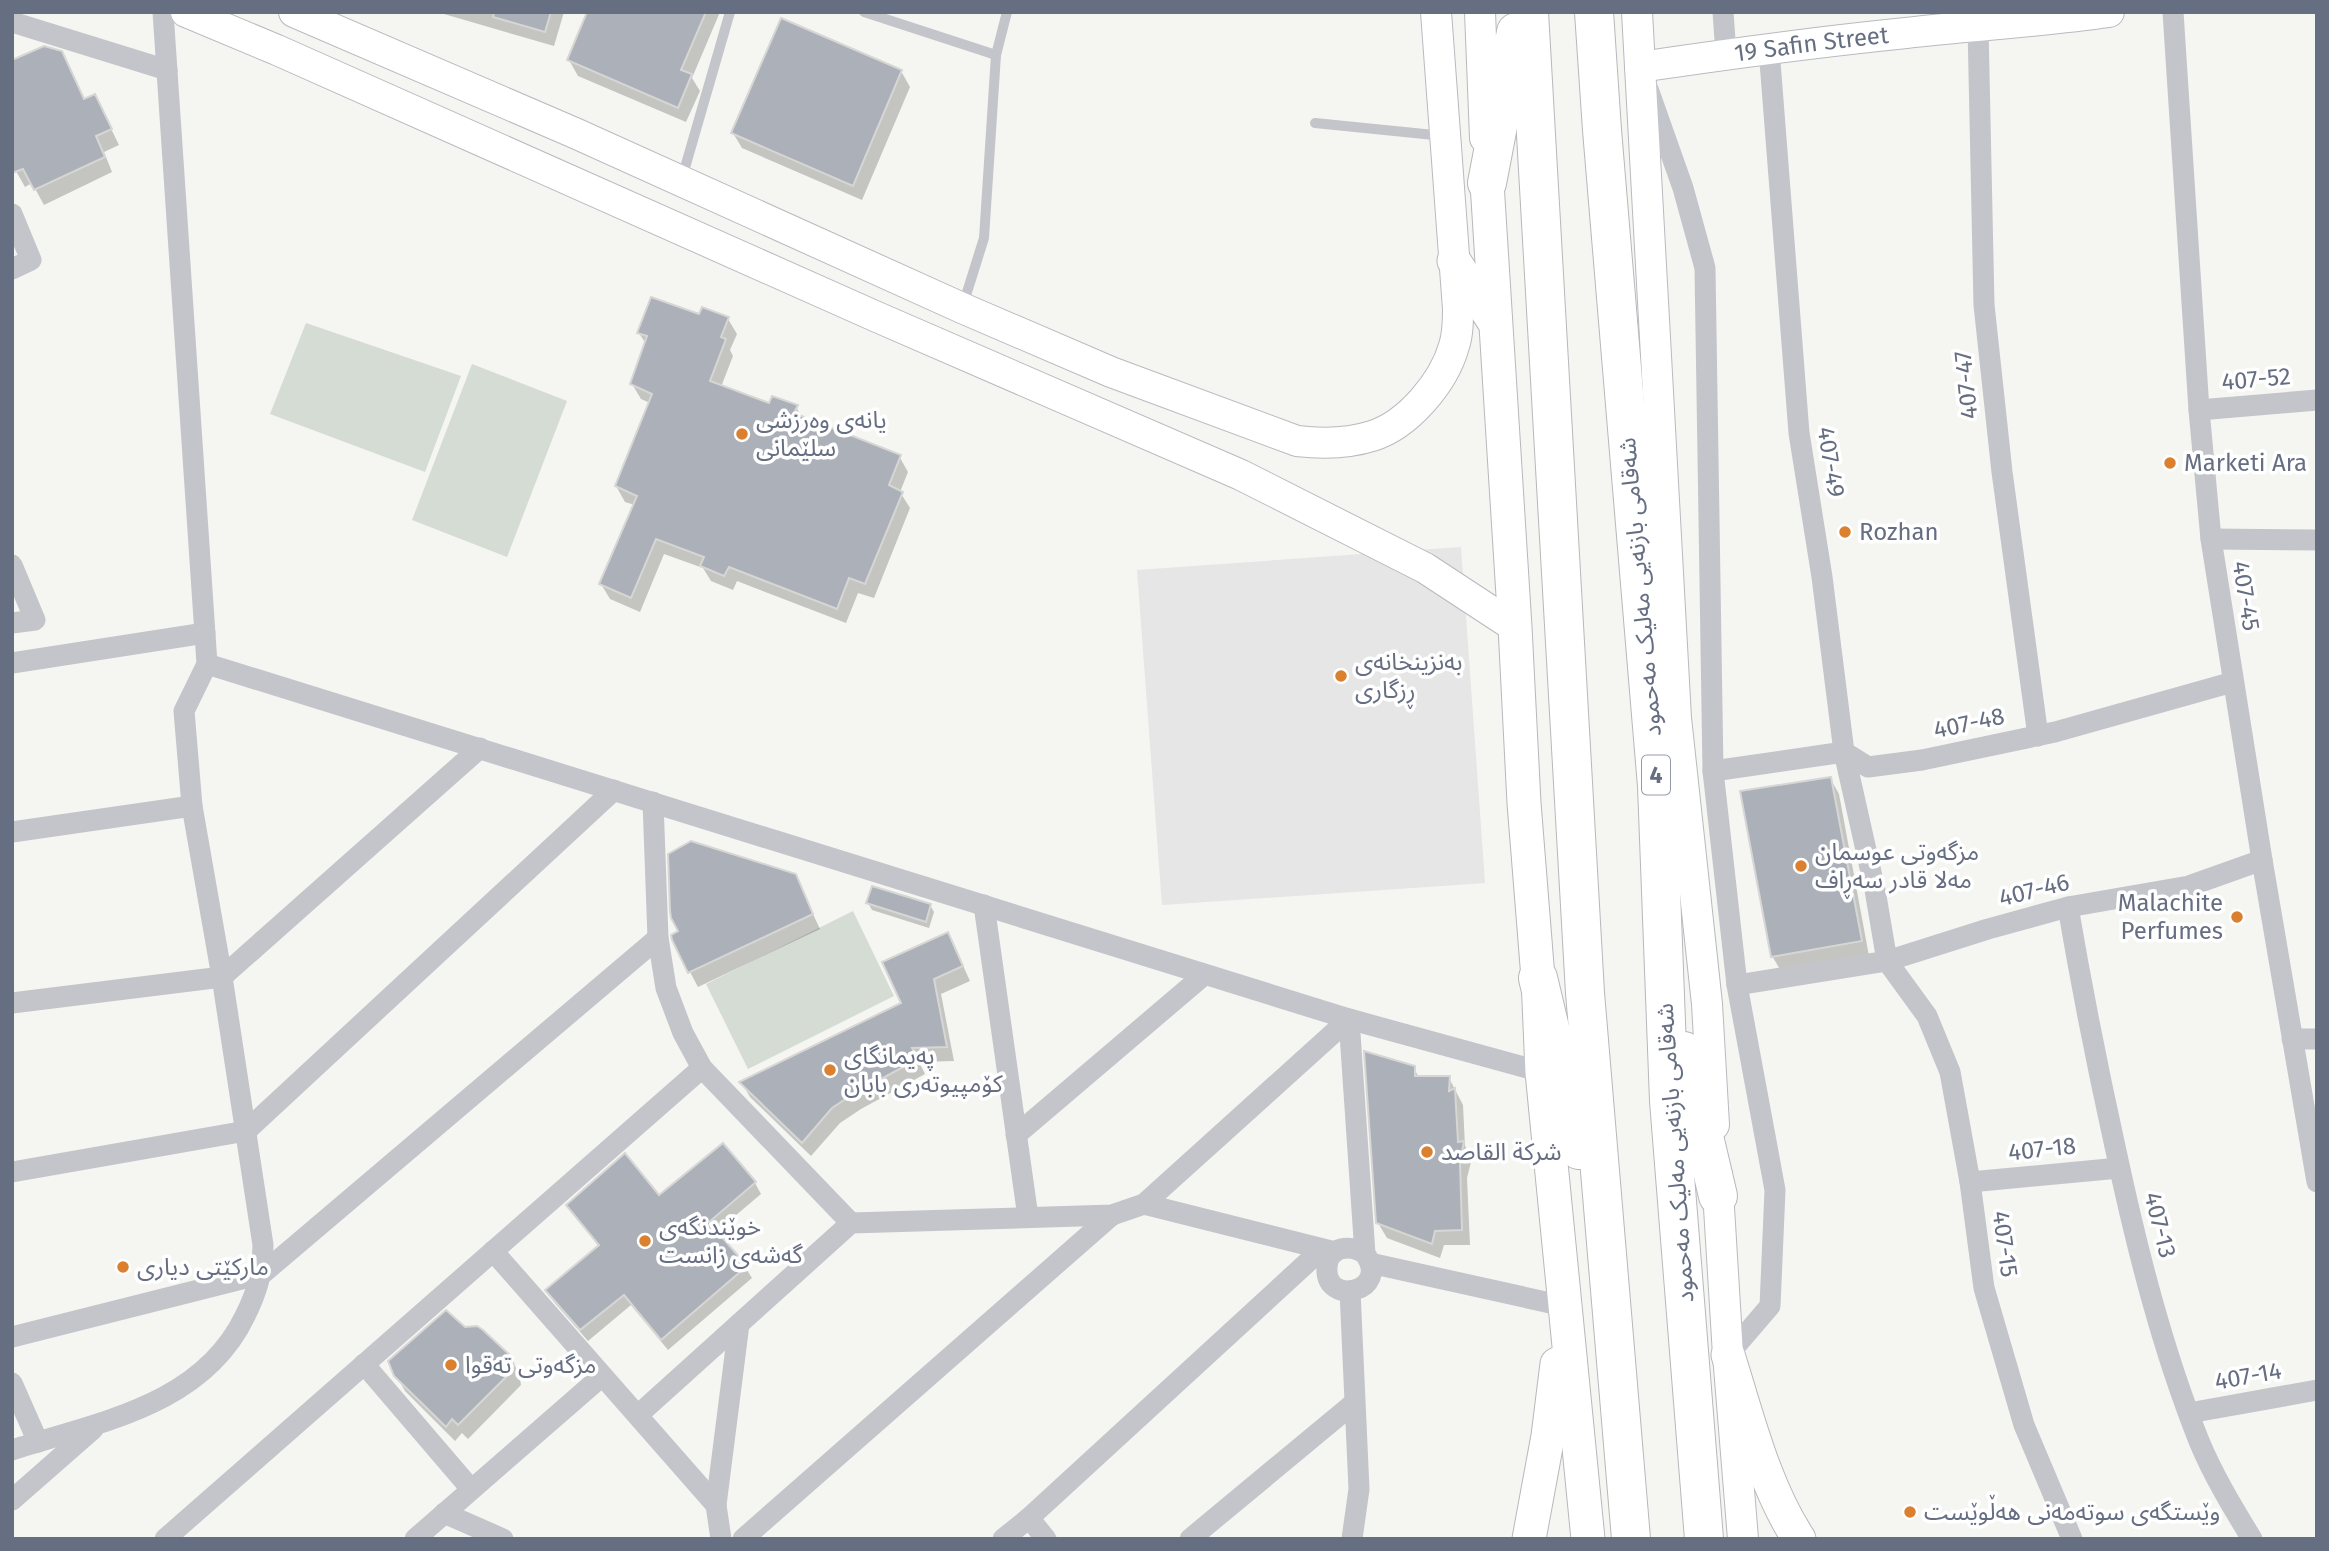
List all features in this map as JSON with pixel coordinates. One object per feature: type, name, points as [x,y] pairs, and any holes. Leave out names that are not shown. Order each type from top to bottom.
[{"type":"highway","points":[[1487,183],[1520,12]]},
{"type":"highway","points":[[1529,12],[1585,979],[1631,1539]]},
{"type":"highway","name":"شەقامی بازنەیی مەلیک مەحمود","points":[[1594,12],[1657,786],[1669,1101],[1703,1539]]},
{"type":"highway","points":[[1664,965],[1718,1196]]},
{"type":"highway","points":[[1538,978],[1607,1266]]},
{"type":"main road","points":[[1487,183],[1542,1072],[1588,1539]]},
{"type":"main road","points":[[1454,261],[1496,326]]},
{"type":"main road","points":[[1529,1539],[1548,1436],[1564,1306]]},
{"type":"main road","points":[[1728,1355],[1755,1440],[1789,1524],[1799,1539]]},
{"type":"street","points":[[12,1450],[125,1416],[178,1390],[209,1366],[240,1327],[262,1274],[263,1245],[246,1131],[192,806],[184,710],[207,664],[163,12]]},
{"type":"street","points":[[186,12],[1241,475],[1425,568],[1515,627]]},
{"type":"street","points":[[294,12],[672,177],[962,308],[1148,386],[1297,441],[1328,444],[1373,436],[1390,428],[1421,402],[1448,364],[1458,330],[1436,12]]},
{"type":"street","points":[[1480,12],[1487,183]]},
{"type":"street","points":[[1637,12],[1676,709],[1707,1004],[1728,1355],[1743,1539]]},
{"type":"street","points":[[1723,12],[1726,54]]},
{"type":"street","name":"19 Safin Street","points":[[1640,67],[1769,49],[1906,22],[1978,26],[2109,12]]},
{"type":"street","name":"407-45","points":[[2173,12],[2199,410],[2211,539],[2317,1182]]},
{"type":"street","points":[[12,22],[167,70]]},
{"type":"street","name":"407-47","points":[[1978,26],[1984,304],[2002,472],[2038,736]]},
{"type":"street","name":"407-49","points":[[1769,49],[1799,433],[1822,577],[1844,752],[1875,890],[1887,961]]},
{"type":"street","points":[[1640,67],[1683,188],[1705,268],[1713,771],[1737,985],[1776,1190],[1770,1306],[1728,1355]]},
{"type":"street","points":[[644,215],[672,177]]},
{"type":"street","points":[[12,214],[31,260],[12,269]]},
{"type":"street","name":"407-52","points":[[2199,410],[2317,400]]},
{"type":"street","points":[[2211,539],[2317,540]]},
{"type":"street","points":[[12,565],[35,620],[12,623]]},
{"type":"street","points":[[12,663],[205,633]]},
{"type":"street","points":[[207,664],[1349,1020],[1542,1072]]},
{"type":"street","name":"407-48","points":[[1844,752],[1868,766],[1922,760],[2038,736],[2233,682]]},
{"type":"street","points":[[12,1003],[222,977],[480,748]]},
{"type":"street","points":[[1713,771],[1844,752]]},
{"type":"street","points":[[12,1171],[246,1131],[614,790]]},
{"type":"street","points":[[653,802],[658,938],[666,988],[674,1012],[702,1068],[851,1223]]},
{"type":"street","points":[[12,832],[192,806]]},
{"type":"street","name":"407-46","points":[[1737,985],[1887,961],[2068,907],[2189,886],[2262,860]]},
{"type":"street","points":[[984,905],[1028,1217]]},
{"type":"street","name":"407-13","points":[[2068,907],[2086,1009],[2131,1225],[2174,1371],[2200,1444],[2252,1539]]},
{"type":"street","points":[[12,1337],[262,1274],[658,938]]},
{"type":"street","name":"407-15","points":[[1887,961],[1927,1016],[1950,1072],[1970,1182],[1984,1288],[2024,1425],[2072,1539]]},
{"type":"street","points":[[1016,1135],[1204,975]]},
{"type":"street","points":[[638,1415],[851,1223],[1112,1215],[1144,1204],[1349,1020]]},
{"type":"street","points":[[1328,1250],[1328,1276],[1336,1287],[1357,1290],[1368,1281],[1370,1274],[1349,1020]]},
{"type":"street","points":[[2292,1039],[2317,1039]]},
{"type":"street","points":[[165,1539],[702,1068]]},
{"type":"street","name":"407-18","points":[[1970,1182],[2119,1168]]},
{"type":"street","points":[[1144,1204],[1328,1250],[1352,1247],[1367,1258],[1564,1306]]},
{"type":"street","points":[[743,1539],[1112,1215]]},
{"type":"street","points":[[1003,1539],[1328,1250]]},
{"type":"street","points":[[493,1251],[716,1505]]},
{"type":"street","points":[[1350,1291],[1359,1489],[1352,1539]]},
{"type":"street","points":[[721,1539],[716,1505],[739,1324]]},
{"type":"street","points":[[364,1364],[471,1489]]},
{"type":"street","points":[[415,1539],[602,1376]]},
{"type":"street","points":[[12,1383],[38,1442]]},
{"type":"street","name":"407-14","points":[[2189,1413],[2317,1390]]},
{"type":"street","points":[[1190,1539],[1354,1403]]},
{"type":"street","points":[[12,1500],[100,1423]]},
{"type":"street","points":[[444,1513],[503,1539]]},
{"type":"street","points":[[1029,1518],[1046,1539]]},
{"type":"lane","points":[[672,177],[730,12]]},
{"type":"lane","points":[[864,12],[996,55]]},
{"type":"lane","points":[[962,308],[984,238],[996,55],[1007,12]]},
{"type":"lane","points":[[1315,123],[1444,136]]},
{"type":"shaded area","points":[[306,323],[461,376],[425,472],[270,414]]},
{"type":"shaded area","points":[[472,364],[567,401],[507,557],[412,520]]},
{"type":"shaded area","points":[[1461,547],[1485,883],[1162,905],[1137,570]]},
{"type":"shaded area","points":[[853,911],[894,996],[748,1069],[706,984]]},
{"type":"building","points":[[494,12],[551,12],[545,32],[493,17]]},
{"type":"building","points":[[587,12],[706,12],[681,70],[692,74],[678,108],[567,60]]},
{"type":"building","points":[[781,18],[902,70],[853,186],[731,133]]},
{"type":"building","points":[[44,46],[62,51],[84,99],[95,94],[112,129],[96,136],[105,157],[34,190],[23,169],[12,173],[12,60]]},
{"type":"building","name":"یانەی وەرزشی سلێمانی","points":[[651,297],[699,314],[702,307],[729,317],[721,337],[726,339],[710,381],[769,403],[772,396],[798,405],[794,413],[901,455],[889,485],[903,492],[865,584],[849,578],[837,609],[729,567],[724,576],[700,566],[704,557],[656,539],[631,598],[599,584],[637,496],[615,486],[652,394],[630,384],[647,336],[637,333]]},
{"type":"building","name":"مزگەوتی عوسمان مەلا قادر سەڕاف","points":[[1831,777],[1862,941],[1771,957],[1740,791]]},
{"type":"building","points":[[691,841],[796,874],[813,914],[688,973],[671,935],[678,931],[670,911],[668,854]]},
{"type":"building","points":[[872,886],[931,904],[926,922],[866,903]]},
{"type":"building","name":"پەیمانگای کۆمپیوتەری بابان","points":[[948,932],[963,966],[934,979],[947,1047],[912,1048],[918,1059],[832,1108],[802,1143],[739,1082],[901,1003],[882,962]]},
{"type":"building","name":"شركة القاصد","points":[[1364,1051],[1415,1066],[1415,1076],[1450,1076],[1449,1091],[1455,1088],[1458,1142],[1464,1141],[1460,1162],[1462,1230],[1435,1231],[1432,1244],[1376,1223]]},
{"type":"building","name":"خوێندنگەی گەشەی زانست","points":[[723,1143],[756,1182],[709,1222],[747,1266],[661,1340],[624,1295],[580,1330],[545,1290],[599,1245],[566,1205],[625,1153],[659,1195]]},
{"type":"building","name":"مزگەوتی تەقوا","points":[[446,1310],[465,1327],[477,1326],[483,1330],[511,1356],[514,1366],[458,1425],[452,1419],[446,1427],[394,1376],[388,1361]]},
{"type":"place","name":"یانەی وەرزشی سلێمانی","points":[[742,434]]},
{"type":"place","name":"Marketi Ara","points":[[2170,463]]},
{"type":"place","name":"Rozhan","points":[[1845,532]]},
{"type":"place","name":"بەنزینخانەی ڕزگاری","points":[[1341,676]]},
{"type":"place","name":"مزگەوتی عوسمان مەلا قادر سەڕاف","points":[[1801,866]]},
{"type":"place","name":"Malachite Perfumes","points":[[2237,917]]},
{"type":"place","name":"پەیمانگای کۆمپیوتەری بابان","points":[[830,1070]]},
{"type":"place","name":"شركة القاصد","points":[[1427,1152]]},
{"type":"place","name":"خوێندنگەی گەشەی زانست","points":[[645,1241]]},
{"type":"place","name":"مارکێتی دیاری","points":[[123,1267]]},
{"type":"place","name":"مزگەوتی تەقوا","points":[[451,1365]]},
{"type":"place","name":"وێستگەی سوتەمەنی هەڵوێست","points":[[1910,1512]]}]
